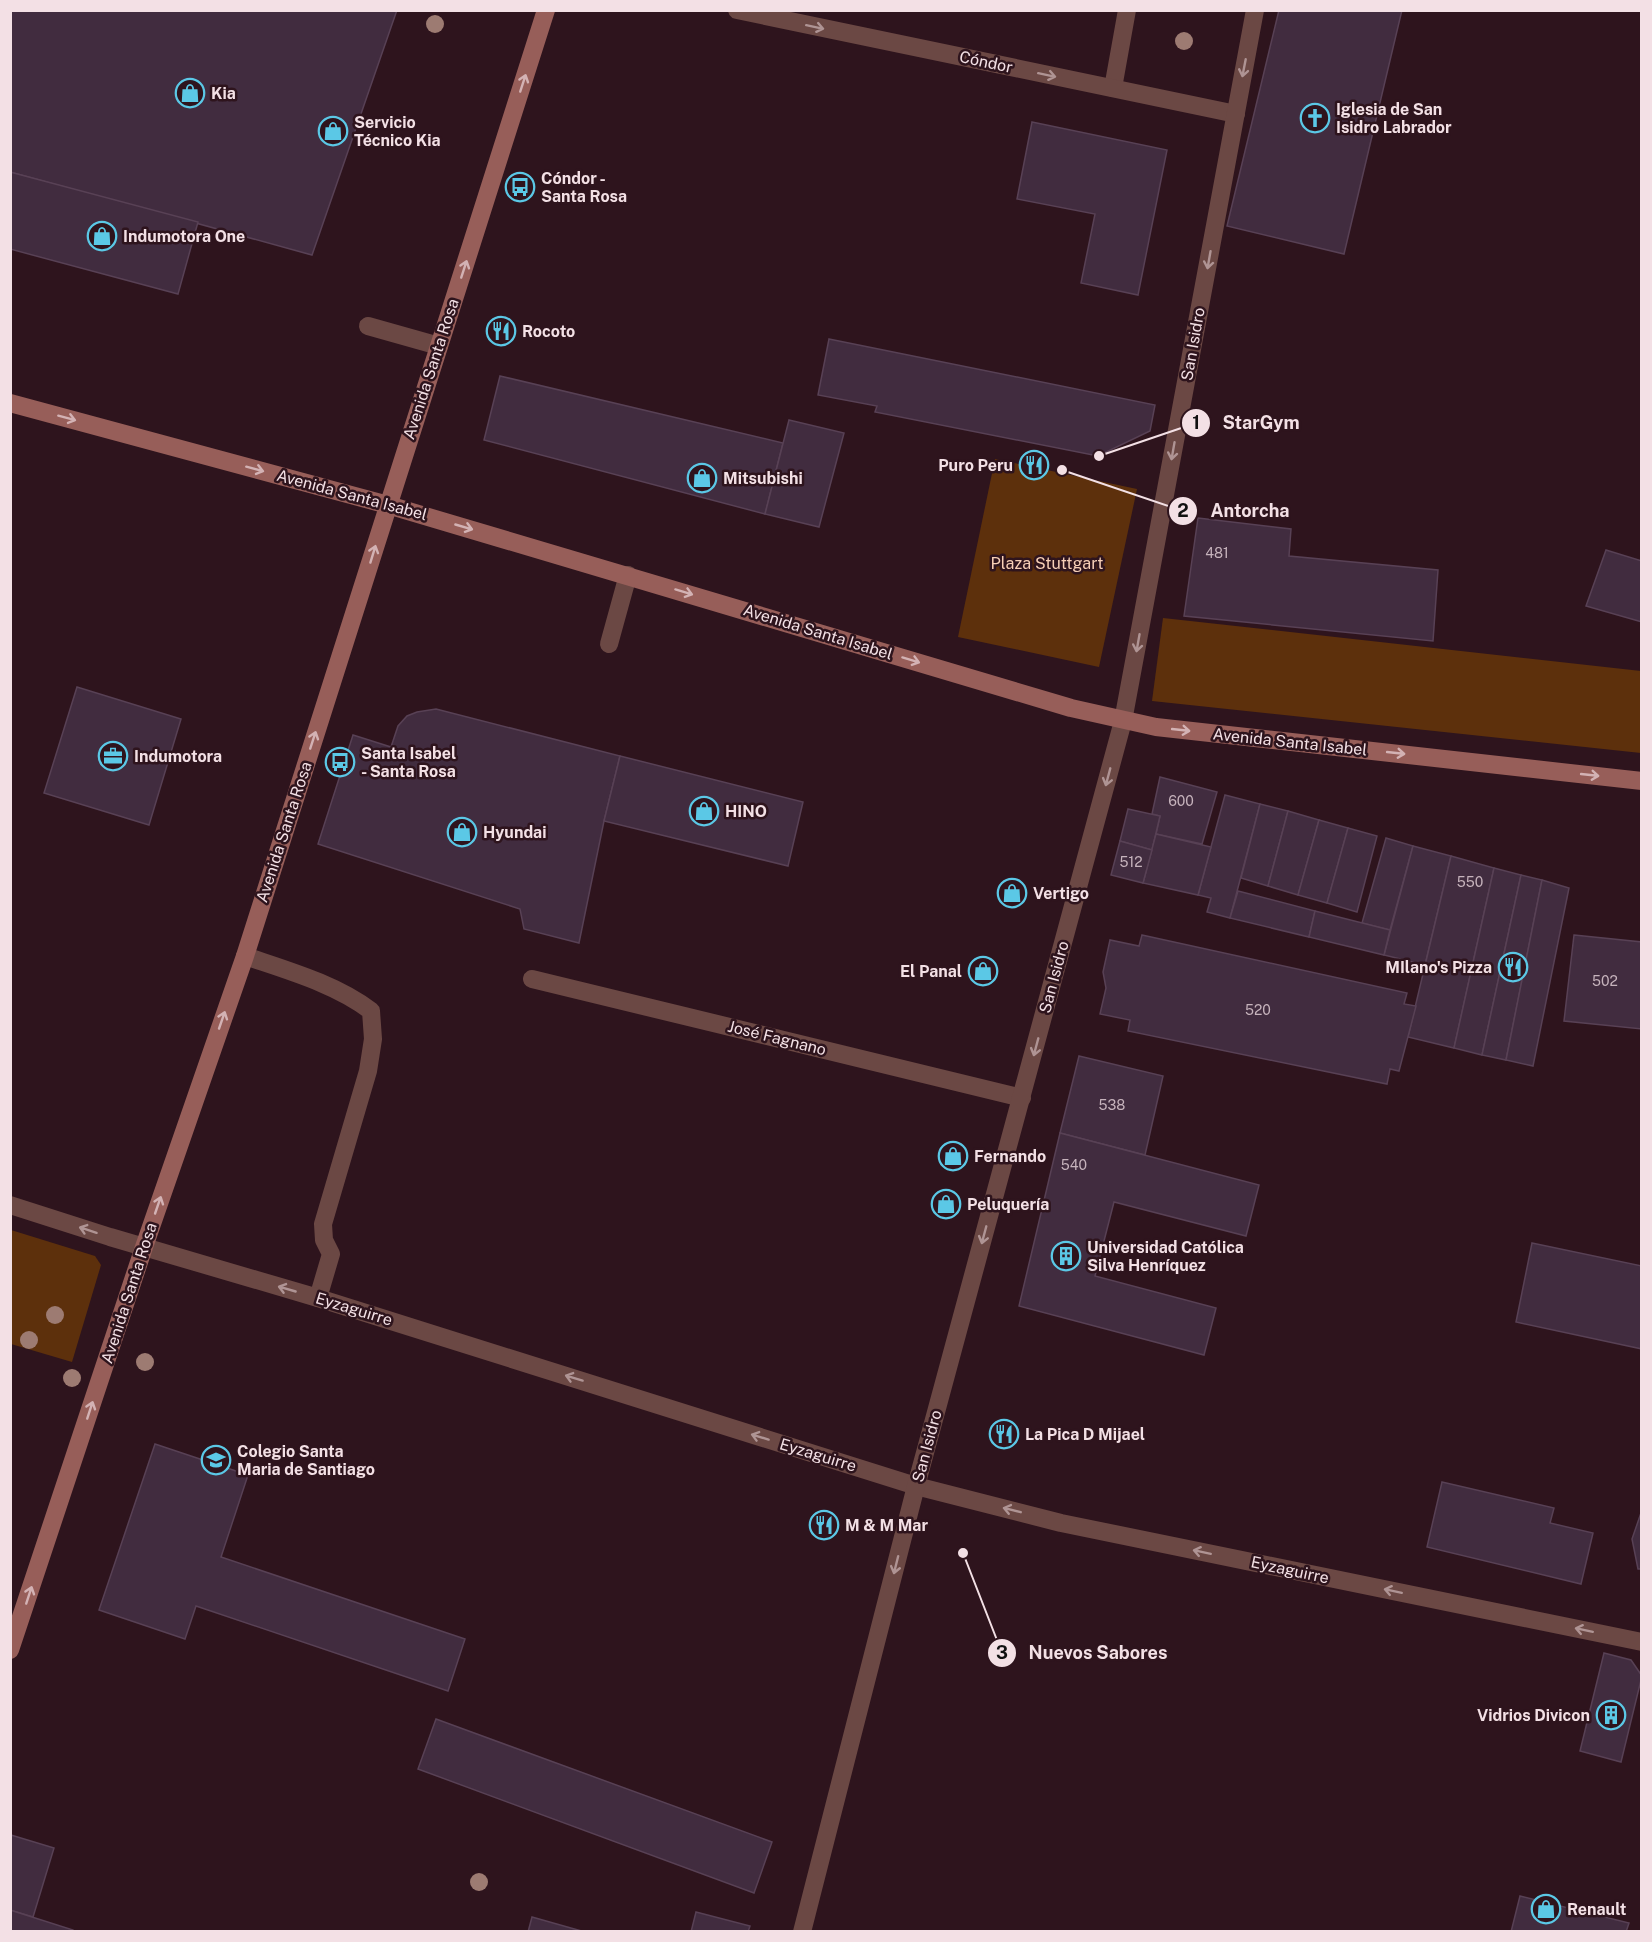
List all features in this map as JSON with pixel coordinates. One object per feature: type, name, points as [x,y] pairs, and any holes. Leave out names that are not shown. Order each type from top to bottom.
[{"type":"main road","name":"Avenida Santa Rosa","points":[[10,1650],[144,1247],[245,956],[546,10]]},
{"type":"main road","name":"Avenida Santa Isabel","points":[[10,403],[388,504],[1059,704],[1123,721],[1156,727],[1641,781]]},
{"type":"street","name":"Cóndor","points":[[737,10],[1236,114]]},
{"type":"street","points":[[1113,88],[1127,10]]},
{"type":"street","name":"San Isidro","points":[[802,1932],[916,1486],[1123,721],[1255,10]]},
{"type":"street","points":[[368,326],[439,346]]},
{"type":"street","points":[[609,644],[628,575]]},
{"type":"street","points":[[245,956],[337,990],[357,1000],[371,1011],[373,1039],[368,1071],[323,1224],[324,1240],[331,1254],[318,1298]]},
{"type":"street","name":"José Fagnano","points":[[532,979],[1022,1098]]},
{"type":"street","name":"Eyzaguirre","points":[[10,1204],[916,1486],[1061,1523],[1641,1642]]},
{"type":"green space","name":"Plaza Stuttgart","points":[[995,459],[1137,489],[1099,667],[958,637]]},
{"type":"green space","points":[[1163,618],[1641,671],[1641,753],[1152,701]]},
{"type":"green space","points":[[11,1230],[95,1256],[101,1265],[72,1362],[11,1344]]},
{"type":"building","name":"Kia","points":[[10,10],[397,10],[312,255],[10,172]]},
{"type":"building","name":"Iglesia de San Isidro Labrador","points":[[1279,10],[1402,10],[1344,254],[1227,226]]},
{"type":"building","points":[[1032,122],[1167,150],[1138,295],[1081,283],[1095,214],[1017,199]]},
{"type":"building","name":"Indumotora One","points":[[10,172],[198,222],[178,294],[10,249]]},
{"type":"building","points":[[829,339],[1155,405],[1150,431],[1098,456],[875,412],[877,406],[818,395]]},
{"type":"building","name":"Mitsubishi","points":[[500,376],[783,443],[765,514],[484,440]]},
{"type":"building","points":[[789,420],[844,433],[819,527],[765,514]]},
{"type":"building","points":[[1198,518],[1291,529],[1289,556],[1438,570],[1433,641],[1184,616]]},
{"type":"building","points":[[1606,550],[1642,561],[1642,622],[1586,606]]},
{"type":"building","name":"Indumotora","points":[[77,687],[181,719],[149,825],[44,793]]},
{"type":"building","name":"Hyundai","points":[[436,709],[620,756],[579,943],[524,929],[520,909],[318,844],[353,735],[391,747],[398,726],[407,716]]},
{"type":"building","name":"HINO","points":[[620,756],[803,802],[788,866],[604,821]]},
{"type":"building","points":[[1160,777],[1217,792],[1202,844],[1156,834],[1160,816],[1152,814]]},
{"type":"building","points":[[1225,795],[1260,804],[1230,918],[1207,912],[1211,898],[1198,895]]},
{"type":"building","points":[[1260,804],[1288,811],[1268,886],[1241,878]]},
{"type":"building","points":[[1128,809],[1160,816],[1152,850],[1120,841]]},
{"type":"building","points":[[1288,811],[1319,820],[1298,895],[1268,886]]},
{"type":"building","points":[[1319,820],[1348,828],[1327,903],[1298,895]]},
{"type":"building","points":[[1348,828],[1377,836],[1357,912],[1327,903]]},
{"type":"building","points":[[1156,834],[1211,847],[1198,895],[1143,883]]},
{"type":"building","points":[[1386,838],[1413,846],[1390,930],[1362,923]]},
{"type":"building","points":[[1120,841],[1152,850],[1143,883],[1111,875]]},
{"type":"building","points":[[1413,846],[1451,856],[1425,965],[1384,955]]},
{"type":"building","points":[[1451,856],[1494,868],[1454,1048],[1408,1037]]},
{"type":"building","points":[[1494,868],[1521,875],[1482,1055],[1454,1048]]},
{"type":"building","name":"MIlano's Pizza","points":[[1521,875],[1542,880],[1506,1060],[1482,1055]]},
{"type":"building","points":[[1542,880],[1569,888],[1533,1066],[1506,1060]]},
{"type":"building","points":[[1238,891],[1315,911],[1309,937],[1230,918]]},
{"type":"building","points":[[1315,911],[1390,930],[1384,955],[1309,937]]},
{"type":"building","points":[[1142,935],[1407,993],[1404,1004],[1416,1006],[1399,1071],[1390,1069],[1387,1084],[1128,1031],[1130,1020],[1100,1014],[1106,988],[1103,972],[1110,940],[1139,946]]},
{"type":"building","points":[[1574,935],[1642,942],[1642,1029],[1564,1021]]},
{"type":"building","points":[[1079,1056],[1163,1076],[1145,1155],[1060,1133]]},
{"type":"building","name":"Universidad Católica Silva Henríquez","points":[[1060,1133],[1259,1185],[1246,1236],[1114,1202],[1095,1276],[1216,1308],[1204,1355],[1019,1306]]},
{"type":"building","points":[[1532,1243],[1642,1266],[1642,1349],[1516,1322]]},
{"type":"building","points":[[155,1444],[248,1475],[221,1557],[465,1639],[448,1691],[196,1606],[185,1639],[99,1610]]},
{"type":"building","points":[[1442,1482],[1554,1508],[1550,1523],[1593,1533],[1581,1584],[1427,1547]]},
{"type":"building","points":[[1642,1510],[1642,1569],[1638,1569],[1632,1539]]},
{"type":"building","name":"Vidrios Divicon","points":[[1604,1653],[1631,1660],[1642,1676],[1621,1762],[1580,1751]]},
{"type":"building","points":[[436,1719],[772,1842],[754,1893],[418,1769]]},
{"type":"building","points":[[11,1835],[54,1848],[33,1917],[10,1910]]},
{"type":"building","name":"Renault","points":[[1520,1896],[1629,1923],[1626,1932],[1511,1932]]},
{"type":"building","points":[[10,1910],[73,1930],[73,1932],[10,1932]]},
{"type":"building","points":[[696,1912],[750,1926],[748,1932],[691,1932]]},
{"type":"building","points":[[532,1917],[585,1932],[528,1932]]},
{"type":"place","name":"Kia","points":[[190,93]]},
{"type":"place","name":"Iglesia de San Isidro Labrador","points":[[1315,118]]},
{"type":"place","name":"Servicio Técnico Kia","points":[[333,131]]},
{"type":"place","name":"Cóndor - Santa Rosa","points":[[520,187]]},
{"type":"place","name":"Indumotora One","points":[[102,236]]},
{"type":"place","name":"Rocoto","points":[[501,331]]},
{"type":"place","name":"StarGym","points":[[1099,456]]},
{"type":"place","name":"Puro Peru","points":[[1034,465]]},
{"type":"place","name":"Antorcha","points":[[1062,470]]},
{"type":"place","name":"Mitsubishi","points":[[702,478]]},
{"type":"place","name":"Indumotora","points":[[113,756]]},
{"type":"place","name":"Santa Isabel - Santa Rosa","points":[[340,762]]},
{"type":"place","name":"HINO","points":[[704,811]]},
{"type":"place","name":"Hyundai","points":[[462,832]]},
{"type":"place","name":"Vertigo","points":[[1012,893]]},
{"type":"place","name":"MIlano's Pizza","points":[[1513,967]]},
{"type":"place","name":"El Panal","points":[[983,971]]},
{"type":"place","name":"Fernando","points":[[953,1156]]},
{"type":"place","name":"Peluquería","points":[[946,1204]]},
{"type":"place","name":"Universidad Católica Silva Henríquez","points":[[1066,1256]]},
{"type":"place","name":"La Pica D Mijael","points":[[1004,1434]]},
{"type":"place","name":"Colegio Santa Maria de Santiago","points":[[216,1460]]},
{"type":"place","name":"M & M Mar","points":[[824,1525]]},
{"type":"place","name":"Nuevos Sabores","points":[[963,1553]]},
{"type":"place","name":"Vidrios Divicon","points":[[1611,1715]]},
{"type":"place","name":"Renault","points":[[1546,1909]]}]
